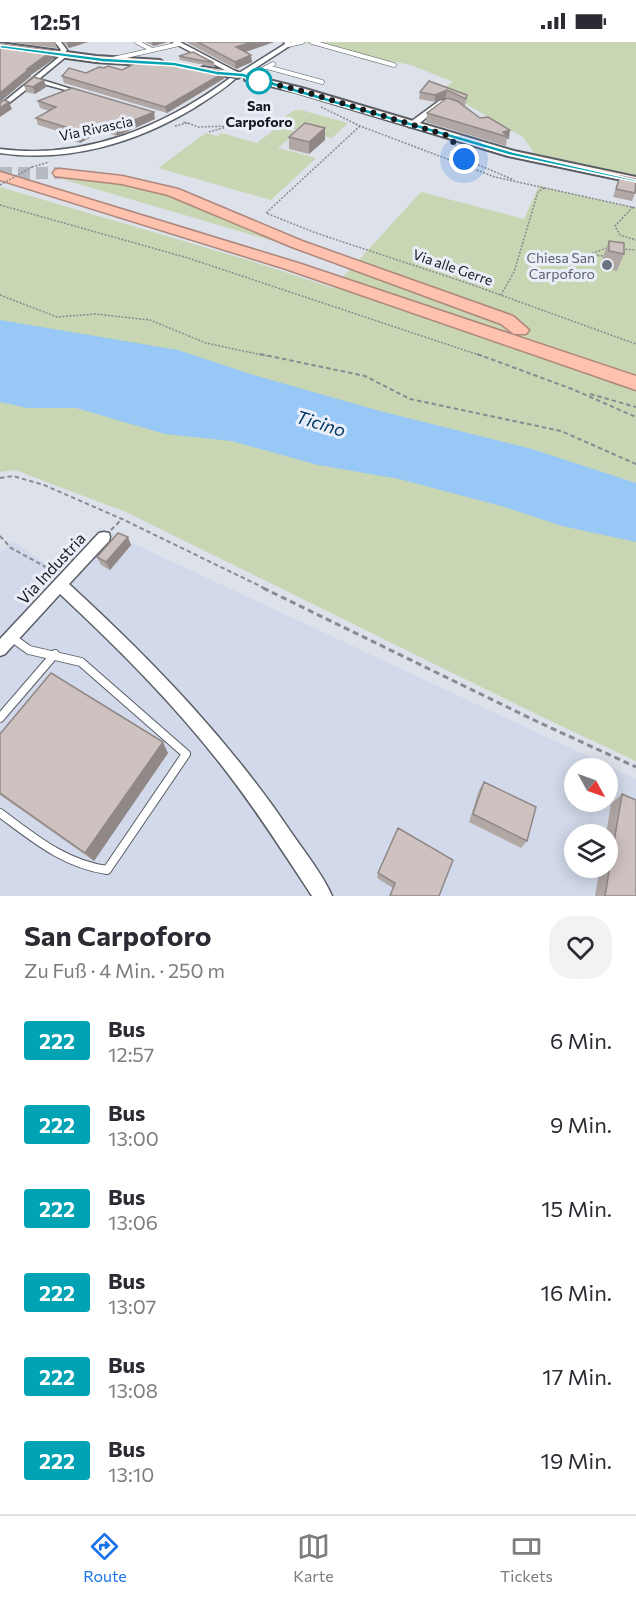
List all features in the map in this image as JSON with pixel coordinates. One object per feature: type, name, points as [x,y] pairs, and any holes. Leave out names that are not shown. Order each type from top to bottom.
[{"type":"highway","points":[[0,167],[251,242],[636,370]]},
{"type":"highway","points":[[60,173],[122,180],[173,192],[297,244],[507,320],[520,330]]},
{"type":"highway","points":[[0,176],[249,252],[636,383]]},
{"type":"main road","points":[[0,46],[62,55],[174,64]]},
{"type":"main road","points":[[194,68],[220,70],[241,78],[299,90],[512,154],[636,180]]},
{"type":"street","points":[[0,108],[62,55],[64,50],[58,42]]},
{"type":"street","points":[[177,43],[220,70]]},
{"type":"street","name":"Via Rivascia","points":[[0,151],[34,153],[95,145],[135,135],[241,78],[288,43]]},
{"type":"street","points":[[35,80],[90,96]]},
{"type":"street","points":[[412,125],[443,102],[451,103],[466,111]]},
{"type":"street","points":[[156,115],[167,118]]},
{"type":"street","name":"Via Industria","points":[[0,649],[104,537]]},
{"type":"street","points":[[62,581],[207,735],[256,797],[323,896]]},
{"type":"lane","points":[[137,42],[152,50]]},
{"type":"lane","points":[[288,43],[302,42]]},
{"type":"lane","points":[[312,42],[340,48],[367,60],[394,65]]},
{"type":"lane","points":[[113,59],[177,43]]},
{"type":"lane","points":[[241,78],[273,64]]},
{"type":"lane","points":[[267,67],[322,82]]},
{"type":"lane","points":[[0,813],[66,860],[90,869],[107,870],[186,754],[81,662],[55,654],[29,650],[11,637]]},
{"type":"lane","points":[[0,718],[55,654]]},
{"type":"path","points":[[317,105],[360,126],[486,174],[634,208]]},
{"type":"path","points":[[187,123],[198,127],[231,126],[209,132]]},
{"type":"path","points":[[268,210],[360,126]]},
{"type":"path","points":[[449,136],[456,145],[454,153],[456,155],[518,182]]},
{"type":"path","points":[[0,186],[32,167]]},
{"type":"path","points":[[501,295],[512,277],[528,231],[538,192],[544,188]]},
{"type":"path","points":[[0,205],[232,271],[530,372],[582,392],[636,417]]},
{"type":"path","points":[[634,208],[615,226],[620,235],[636,240]]},
{"type":"path","name":"Via alle Gerre","points":[[268,210],[266,213],[271,216],[316,233],[501,295],[636,344]]},
{"type":"path","points":[[607,256],[587,255],[609,248]]},
{"type":"path","points":[[617,248],[636,250]]},
{"type":"path","points":[[0,295],[57,317],[94,314],[150,320],[206,343],[365,376],[410,399],[561,431],[636,464]]},
{"type":"path","points":[[582,392],[636,407]]},
{"type":"path","points":[[0,478],[13,476],[44,485],[122,519],[527,717],[636,767]]},
{"type":"path","points":[[0,536],[11,548],[62,581]]},
{"type":"shaded area","points":[[100,528],[591,758],[564,758],[564,812],[618,812],[618,771],[636,779],[636,896],[0,896],[0,552],[13,541],[59,574]]},
{"type":"green space","points":[[292,42],[636,42],[636,180],[539,160],[523,137],[437,87],[445,87],[453,82],[411,65],[391,61],[376,63],[361,59],[340,47]]},
{"type":"green space","points":[[295,110],[348,123],[332,138],[273,124]]},
{"type":"green space","points":[[278,127],[297,132],[278,148],[316,158],[271,200],[158,168],[206,133],[218,136],[221,133],[257,143]]},
{"type":"green space","points":[[70,176],[96,178],[164,191],[300,249],[58,178]]},
{"type":"green space","points":[[539,186],[636,208],[636,761],[126,512],[15,470],[0,472],[0,187],[248,260],[333,288],[421,192],[524,219]]},
{"type":"water","name":"Ticino","points":[[0,320],[178,350],[257,376],[380,411],[532,449],[636,483],[636,542],[562,526],[501,506],[399,479],[318,465],[231,441],[165,434],[76,408],[27,408],[0,402]]},
{"type":"building","points":[[198,42],[252,42],[236,47],[251,55],[235,62]]},
{"type":"building","points":[[0,44],[52,51],[0,93]]},
{"type":"building","points":[[193,52],[214,63],[179,56]]},
{"type":"building","points":[[140,61],[173,63],[225,72],[165,107],[62,76],[69,68],[86,73],[108,66],[122,70]]},
{"type":"building","points":[[34,77],[44,80],[33,87],[24,85]]},
{"type":"building","points":[[429,81],[467,95],[466,99],[447,90],[435,95],[420,92]]},
{"type":"building","points":[[72,88],[154,112],[115,128],[100,124],[78,136],[63,131],[69,128],[36,118],[56,107],[38,101]]},
{"type":"building","points":[[447,98],[457,101],[480,118],[488,117],[510,130],[503,132],[508,137],[427,113]]},
{"type":"building","points":[[4,100],[9,102],[0,108],[0,103]]},
{"type":"building","points":[[305,123],[325,128],[309,142],[289,137]]},
{"type":"building","points":[[620,176],[636,179],[635,193],[616,189]]},
{"type":"building","points":[[609,241],[624,243],[624,254],[609,251]]},
{"type":"building","points":[[118,533],[128,537],[106,562],[97,557]]},
{"type":"building","points":[[51,673],[163,742],[85,853],[0,793],[0,734]]},
{"type":"building","points":[[484,782],[536,807],[527,841],[473,814]]},
{"type":"building","points":[[622,794],[636,800],[636,896],[605,896],[608,878],[618,878],[617,824]]},
{"type":"building","points":[[398,828],[453,860],[439,896],[390,896],[395,883],[378,873]]},
{"type":"tunnel","points":[[0,173],[60,173]]},
{"type":"bus line","name":"222","points":[[0,46],[103,60],[174,64],[217,73],[243,75],[512,154],[636,180]]},
{"type":"place","name":"San Carpoforo","points":[[259,81]]},
{"type":"place","name":"Chiesa San Carpoforo","points":[[607,265]]},
{"type":"route","points":[[259,81],[299,90],[449,136],[457,147],[454,154],[464,159]]}]
